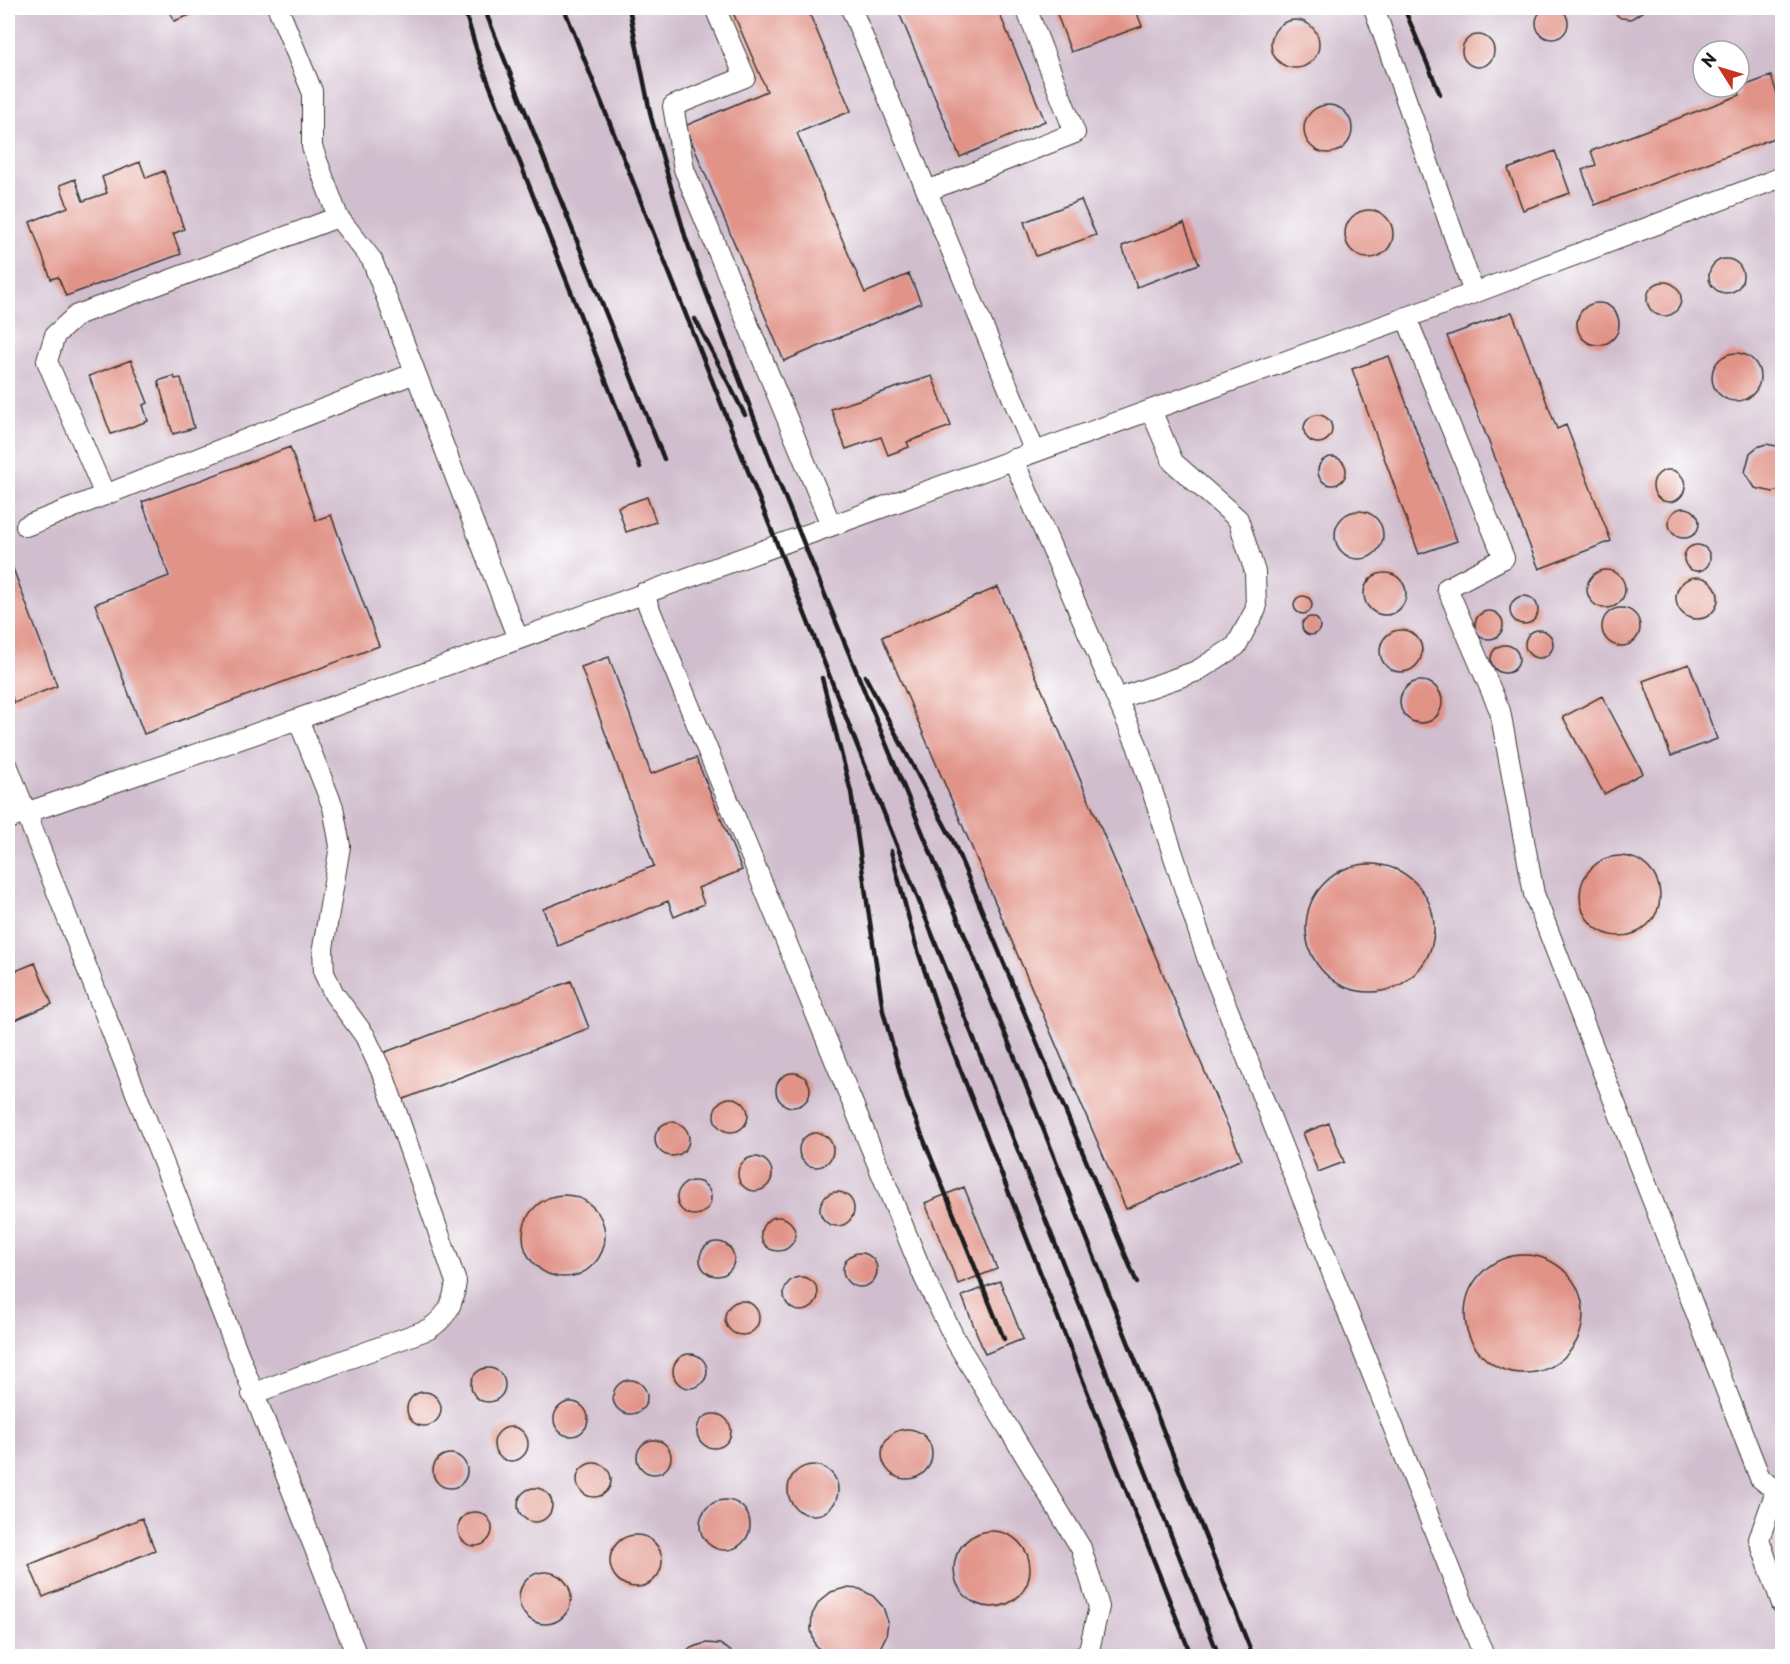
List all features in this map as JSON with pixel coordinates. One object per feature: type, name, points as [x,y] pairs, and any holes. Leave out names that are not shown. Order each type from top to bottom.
[{"type":"lane","points":[[278,8],[312,91],[312,147],[338,217],[372,260],[518,639]]},
{"type":"lane","points":[[715,8],[745,77],[673,106],[684,169],[831,525]]},
{"type":"lane","points":[[851,8],[1035,452]]},
{"type":"lane","points":[[927,191],[1075,133],[1026,8]]},
{"type":"lane","points":[[1374,8],[1474,293]]},
{"type":"lane","points":[[16,816],[298,719],[1474,293],[1782,177]]},
{"type":"lane","points":[[105,495],[47,361],[55,335],[77,315],[338,217]]},
{"type":"lane","points":[[1406,317],[1504,558],[1448,588],[1500,711],[1534,894],[1760,1478],[1779,1490],[1759,1539],[1782,1604]]},
{"type":"lane","points":[[26,526],[415,373]]},
{"type":"lane","points":[[1117,699],[1197,671],[1236,646],[1256,609],[1255,572],[1238,519],[1173,462],[1151,410]]},
{"type":"lane","points":[[1013,459],[1137,745],[1207,957],[1484,1656]]},
{"type":"lane","points":[[643,593],[924,1276],[957,1343],[1081,1548],[1099,1607],[1088,1654]]},
{"type":"lane","points":[[252,1394],[429,1329],[444,1318],[453,1301],[456,1282],[384,1077],[365,1036],[334,994],[324,973],[322,948],[340,846],[333,807],[298,719]]},
{"type":"lane","points":[[8,767],[16,816],[357,1656]]},
{"type":"shaded area","points":[[8,8],[1782,8],[1782,1656],[8,1656]]},
{"type":"building","points":[[1552,7],[1563,12],[1568,23],[1563,34],[1552,39],[1541,34],[1536,23],[1541,12]]},
{"type":"building","points":[[169,8],[209,8],[174,21]]},
{"type":"building","points":[[731,8],[807,8],[851,111],[797,133],[865,293],[909,274],[921,303],[784,361],[685,126],[767,91]]},
{"type":"building","points":[[897,8],[997,8],[1045,121],[960,157]]},
{"type":"building","points":[[1074,8],[1135,8],[1142,26],[1071,52],[1057,14]]},
{"type":"building","points":[[1607,8],[1648,8],[1631,19],[1621,18]]},
{"type":"building","points":[[1295,20],[1312,27],[1319,44],[1312,61],[1295,68],[1278,61],[1271,44],[1278,27]]},
{"type":"building","points":[[1478,35],[1489,40],[1494,51],[1489,62],[1478,67],[1467,62],[1462,51],[1467,40]]},
{"type":"building","points":[[1771,76],[1782,108],[1782,135],[1595,205],[1582,170],[1596,165],[1591,151],[1729,99],[1751,99],[1751,83]]},
{"type":"building","points":[[1328,105],[1345,112],[1352,129],[1345,146],[1328,153],[1311,146],[1304,129],[1311,112]]},
{"type":"building","points":[[1555,151],[1570,193],[1523,210],[1508,169]]},
{"type":"building","points":[[140,162],[146,178],[164,171],[184,229],[173,234],[181,254],[66,296],[58,277],[51,279],[30,222],[68,207],[60,185],[75,179],[83,201],[107,193],[102,177]]},
{"type":"building","points":[[1081,200],[1096,235],[1036,256],[1024,222]]},
{"type":"building","points":[[1369,210],[1386,217],[1393,234],[1386,251],[1369,258],[1352,251],[1345,234],[1352,217]]},
{"type":"building","points":[[1184,223],[1199,264],[1137,287],[1122,246]]},
{"type":"building","points":[[1726,259],[1738,264],[1743,276],[1738,288],[1726,293],[1714,288],[1709,276],[1714,264]]},
{"type":"building","points":[[1664,282],[1676,287],[1681,299],[1676,311],[1664,316],[1652,311],[1647,299],[1652,287]]},
{"type":"building","points":[[1598,303],[1613,309],[1619,324],[1613,339],[1598,345],[1583,339],[1577,324],[1583,309]]},
{"type":"building","points":[[1512,312],[1557,429],[1566,425],[1611,541],[1539,569],[1447,336]]},
{"type":"building","points":[[1731,353],[1741,353],[1753,360],[1760,372],[1760,382],[1753,394],[1741,401],[1731,401],[1716,390],[1712,382],[1712,372],[1723,357]]},
{"type":"building","points":[[1389,356],[1457,541],[1419,554],[1352,369]]},
{"type":"building","points":[[131,360],[148,403],[143,405],[148,421],[111,434],[89,376]]},
{"type":"building","points":[[174,376],[175,379],[181,378],[194,428],[173,434],[158,381]]},
{"type":"building","points":[[932,376],[951,426],[907,442],[909,447],[888,455],[881,437],[846,449],[831,409]]},
{"type":"building","points":[[1318,415],[1328,419],[1332,429],[1328,439],[1318,443],[1308,439],[1304,429],[1308,419]]},
{"type":"building","points":[[1766,444],[1782,447],[1782,489],[1773,492],[1755,488],[1745,472],[1750,453]]},
{"type":"building","points":[[290,447],[316,520],[331,515],[379,646],[144,734],[95,604],[169,576],[142,502]]},
{"type":"building","points":[[1332,457],[1342,461],[1346,471],[1342,481],[1332,485],[1322,481],[1318,471],[1322,461]]},
{"type":"building","points":[[1669,470],[1680,475],[1685,486],[1680,497],[1669,502],[1658,497],[1653,486],[1658,475]]},
{"type":"building","points":[[647,497],[656,522],[626,532],[618,507]]},
{"type":"building","points":[[1684,508],[1695,512],[1699,523],[1695,534],[1684,538],[1673,534],[1669,523],[1673,512]]},
{"type":"building","points":[[1359,511],[1376,518],[1383,535],[1376,552],[1359,559],[1342,552],[1335,535],[1342,518]]},
{"type":"building","points":[[1697,545],[1706,549],[1710,558],[1706,567],[1697,571],[1688,567],[1684,558],[1688,549]]},
{"type":"building","points":[[8,555],[57,686],[14,703],[8,687]]},
{"type":"building","points":[[1606,570],[1613,571],[1619,576],[1624,582],[1624,596],[1619,602],[1613,607],[1606,608],[1599,607],[1593,602],[1588,596],[1587,589],[1588,582],[1593,576],[1599,571]]},
{"type":"building","points":[[1385,573],[1400,579],[1406,594],[1400,609],[1385,615],[1370,609],[1364,594],[1370,579]]},
{"type":"building","points":[[1697,577],[1712,583],[1718,598],[1712,613],[1697,619],[1682,613],[1676,598],[1682,583]]},
{"type":"building","points":[[998,587],[1242,1159],[1126,1209],[882,637]]},
{"type":"building","points":[[1303,596],[1309,599],[1312,605],[1309,611],[1303,614],[1297,611],[1294,605],[1297,599]]},
{"type":"building","points":[[1524,596],[1534,600],[1538,610],[1534,620],[1524,624],[1514,620],[1510,610],[1514,600]]},
{"type":"building","points":[[1621,608],[1635,613],[1640,627],[1635,641],[1621,646],[1607,641],[1602,627],[1607,613]]},
{"type":"building","points":[[1489,611],[1499,615],[1503,625],[1499,635],[1489,639],[1479,635],[1475,625],[1479,615]]},
{"type":"building","points":[[1311,617],[1317,620],[1320,626],[1317,632],[1311,635],[1305,632],[1302,626],[1305,620]]},
{"type":"building","points":[[1401,630],[1416,636],[1422,651],[1416,666],[1401,672],[1386,666],[1380,651],[1386,636]]},
{"type":"building","points":[[1539,630],[1549,634],[1553,644],[1549,654],[1539,658],[1529,654],[1525,644],[1529,634]]},
{"type":"building","points":[[1505,645],[1515,649],[1519,659],[1515,669],[1505,673],[1495,669],[1491,659],[1495,649]]},
{"type":"building","points":[[609,657],[651,774],[696,758],[742,870],[698,888],[704,904],[674,917],[668,901],[558,946],[543,909],[654,866],[581,667]]},
{"type":"building","points":[[1689,664],[1717,739],[1671,756],[1643,681]]},
{"type":"building","points":[[1421,681],[1436,687],[1442,702],[1436,717],[1421,723],[1406,717],[1400,702],[1406,687]]},
{"type":"building","points":[[1602,696],[1643,773],[1604,794],[1563,717]]},
{"type":"building","points":[[1612,856],[1628,856],[1649,867],[1660,888],[1660,904],[1649,925],[1628,936],[1612,936],[1598,930],[1586,918],[1580,904],[1580,888],[1586,874],[1598,862]]},
{"type":"building","points":[[1370,864],[1394,869],[1415,883],[1429,904],[1434,928],[1429,952],[1415,973],[1394,987],[1370,992],[1346,987],[1325,973],[1311,952],[1306,928],[1311,904],[1325,883],[1346,869]]},
{"type":"building","points":[[35,963],[52,1004],[8,1023],[8,974]]},
{"type":"building","points":[[571,981],[589,1028],[401,1100],[383,1053]]},
{"type":"building","points":[[793,1073],[805,1078],[810,1090],[805,1102],[793,1107],[781,1102],[776,1090],[781,1078]]},
{"type":"building","points":[[731,1098],[743,1103],[748,1115],[743,1127],[731,1132],[719,1127],[714,1115],[719,1103]]},
{"type":"building","points":[[672,1122],[684,1127],[689,1139],[684,1151],[672,1156],[660,1151],[655,1139],[660,1127]]},
{"type":"building","points":[[1329,1123],[1344,1162],[1318,1172],[1303,1133]]},
{"type":"building","points":[[816,1133],[828,1138],[833,1150],[828,1162],[816,1167],[804,1162],[799,1150],[804,1138]]},
{"type":"building","points":[[755,1157],[767,1162],[772,1174],[767,1186],[755,1191],[743,1186],[738,1174],[743,1162]]},
{"type":"building","points":[[694,1181],[706,1186],[711,1198],[706,1210],[694,1215],[682,1210],[677,1198],[682,1186]]},
{"type":"building","points":[[964,1187],[997,1269],[958,1284],[925,1203]]},
{"type":"building","points":[[837,1192],[849,1197],[854,1209],[849,1221],[837,1226],[825,1221],[820,1209],[825,1197]]},
{"type":"building","points":[[564,1195],[580,1198],[593,1207],[602,1220],[605,1236],[602,1252],[593,1265],[580,1274],[564,1277],[548,1274],[535,1265],[526,1252],[523,1236],[526,1220],[535,1207],[548,1198]]},
{"type":"building","points":[[778,1217],[790,1222],[795,1234],[790,1246],[778,1251],[766,1246],[761,1234],[766,1222]]},
{"type":"building","points":[[717,1242],[729,1247],[734,1259],[729,1271],[717,1276],[705,1271],[700,1259],[705,1247]]},
{"type":"building","points":[[860,1253],[872,1258],[877,1270],[872,1282],[860,1287],[848,1282],[843,1270],[848,1258]]},
{"type":"building","points":[[1524,1255],[1546,1260],[1566,1272],[1578,1292],[1583,1314],[1578,1336],[1566,1356],[1546,1368],[1524,1373],[1502,1368],[1482,1356],[1470,1336],[1465,1314],[1470,1292],[1482,1272],[1502,1260]]},
{"type":"building","points":[[801,1277],[813,1282],[818,1294],[813,1306],[801,1311],[789,1306],[784,1294],[789,1282]]},
{"type":"building","points":[[1000,1281],[1023,1339],[985,1354],[962,1296]]},
{"type":"building","points":[[742,1301],[754,1306],[759,1318],[754,1330],[742,1335],[730,1330],[725,1318],[730,1306]]},
{"type":"building","points":[[690,1354],[702,1359],[707,1371],[702,1383],[690,1388],[678,1383],[673,1371],[678,1359]]},
{"type":"building","points":[[488,1368],[500,1373],[505,1385],[500,1397],[488,1402],[476,1397],[471,1385],[476,1373]]},
{"type":"building","points":[[630,1380],[642,1385],[647,1397],[642,1409],[630,1414],[618,1409],[613,1397],[618,1385]]},
{"type":"building","points":[[424,1392],[436,1397],[441,1409],[436,1421],[424,1426],[412,1421],[407,1409],[412,1397]]},
{"type":"building","points":[[571,1402],[583,1407],[588,1419],[583,1431],[571,1436],[559,1431],[554,1419],[559,1407]]},
{"type":"building","points":[[714,1414],[726,1419],[731,1431],[726,1443],[714,1448],[702,1443],[697,1431],[702,1419]]},
{"type":"building","points":[[511,1427],[523,1432],[528,1444],[523,1456],[511,1461],[499,1456],[494,1444],[499,1432]]},
{"type":"building","points":[[907,1429],[916,1431],[927,1440],[932,1454],[930,1463],[921,1474],[907,1479],[898,1477],[887,1468],[882,1454],[884,1445],[893,1434]]},
{"type":"building","points":[[654,1440],[666,1445],[671,1457],[666,1469],[654,1474],[642,1469],[637,1457],[642,1445]]},
{"type":"building","points":[[450,1454],[462,1459],[467,1471],[462,1483],[450,1488],[438,1483],[433,1471],[438,1459]]},
{"type":"building","points":[[594,1463],[606,1468],[611,1480],[606,1492],[594,1497],[582,1492],[577,1480],[582,1468]]},
{"type":"building","points":[[813,1465],[822,1467],[833,1476],[838,1490],[836,1499],[827,1510],[813,1515],[804,1513],[793,1504],[788,1490],[790,1481],[799,1470]]},
{"type":"building","points":[[535,1488],[547,1493],[552,1505],[547,1517],[535,1522],[523,1517],[518,1505],[523,1493]]},
{"type":"building","points":[[725,1500],[734,1502],[745,1511],[750,1525],[748,1534],[739,1545],[725,1550],[716,1548],[705,1539],[700,1525],[702,1516],[711,1505]]},
{"type":"building","points":[[475,1512],[487,1517],[492,1529],[487,1541],[475,1546],[463,1541],[458,1529],[463,1517]]},
{"type":"building","points":[[142,1518],[155,1550],[43,1597],[29,1565]]},
{"type":"building","points":[[992,1531],[1007,1534],[1019,1542],[1027,1554],[1030,1569],[1027,1584],[1019,1596],[1007,1604],[992,1607],[977,1604],[965,1596],[957,1584],[954,1569],[957,1554],[965,1542],[977,1534]]},
{"type":"building","points":[[631,1535],[641,1535],[650,1539],[658,1547],[662,1561],[658,1575],[650,1583],[641,1587],[631,1587],[622,1583],[614,1575],[610,1566],[610,1556],[614,1547],[622,1539]]},
{"type":"building","points":[[540,1572],[550,1572],[559,1576],[567,1584],[571,1598],[567,1612],[559,1620],[550,1624],[540,1624],[531,1620],[523,1612],[519,1603],[519,1593],[523,1584],[531,1576]]},
{"type":"building","points":[[845,1588],[860,1589],[873,1596],[883,1607],[888,1622],[886,1636],[879,1650],[872,1656],[826,1656],[815,1645],[811,1630],[812,1615],[819,1602],[831,1592]]},
{"type":"building","points":[[705,1643],[720,1644],[738,1656],[681,1656],[691,1648]]},
{"type":"railway","points":[[464,8],[480,61],[640,467]]},
{"type":"railway","points":[[484,8],[664,459]]},
{"type":"railway","points":[[564,8],[1219,1656]]},
{"type":"railway","points":[[629,8],[651,117],[686,239],[777,478],[1015,1058],[1253,1656]]},
{"type":"railway","points":[[1404,8],[1440,94]]},
{"type":"railway","points":[[695,319],[745,415]]},
{"type":"railway","points":[[865,676],[953,841],[1137,1283]]},
{"type":"railway","points":[[822,678],[851,792],[883,1011],[907,1098],[1004,1339]]},
{"type":"railway","points":[[891,851],[915,942],[942,1023],[1191,1655]]}]
